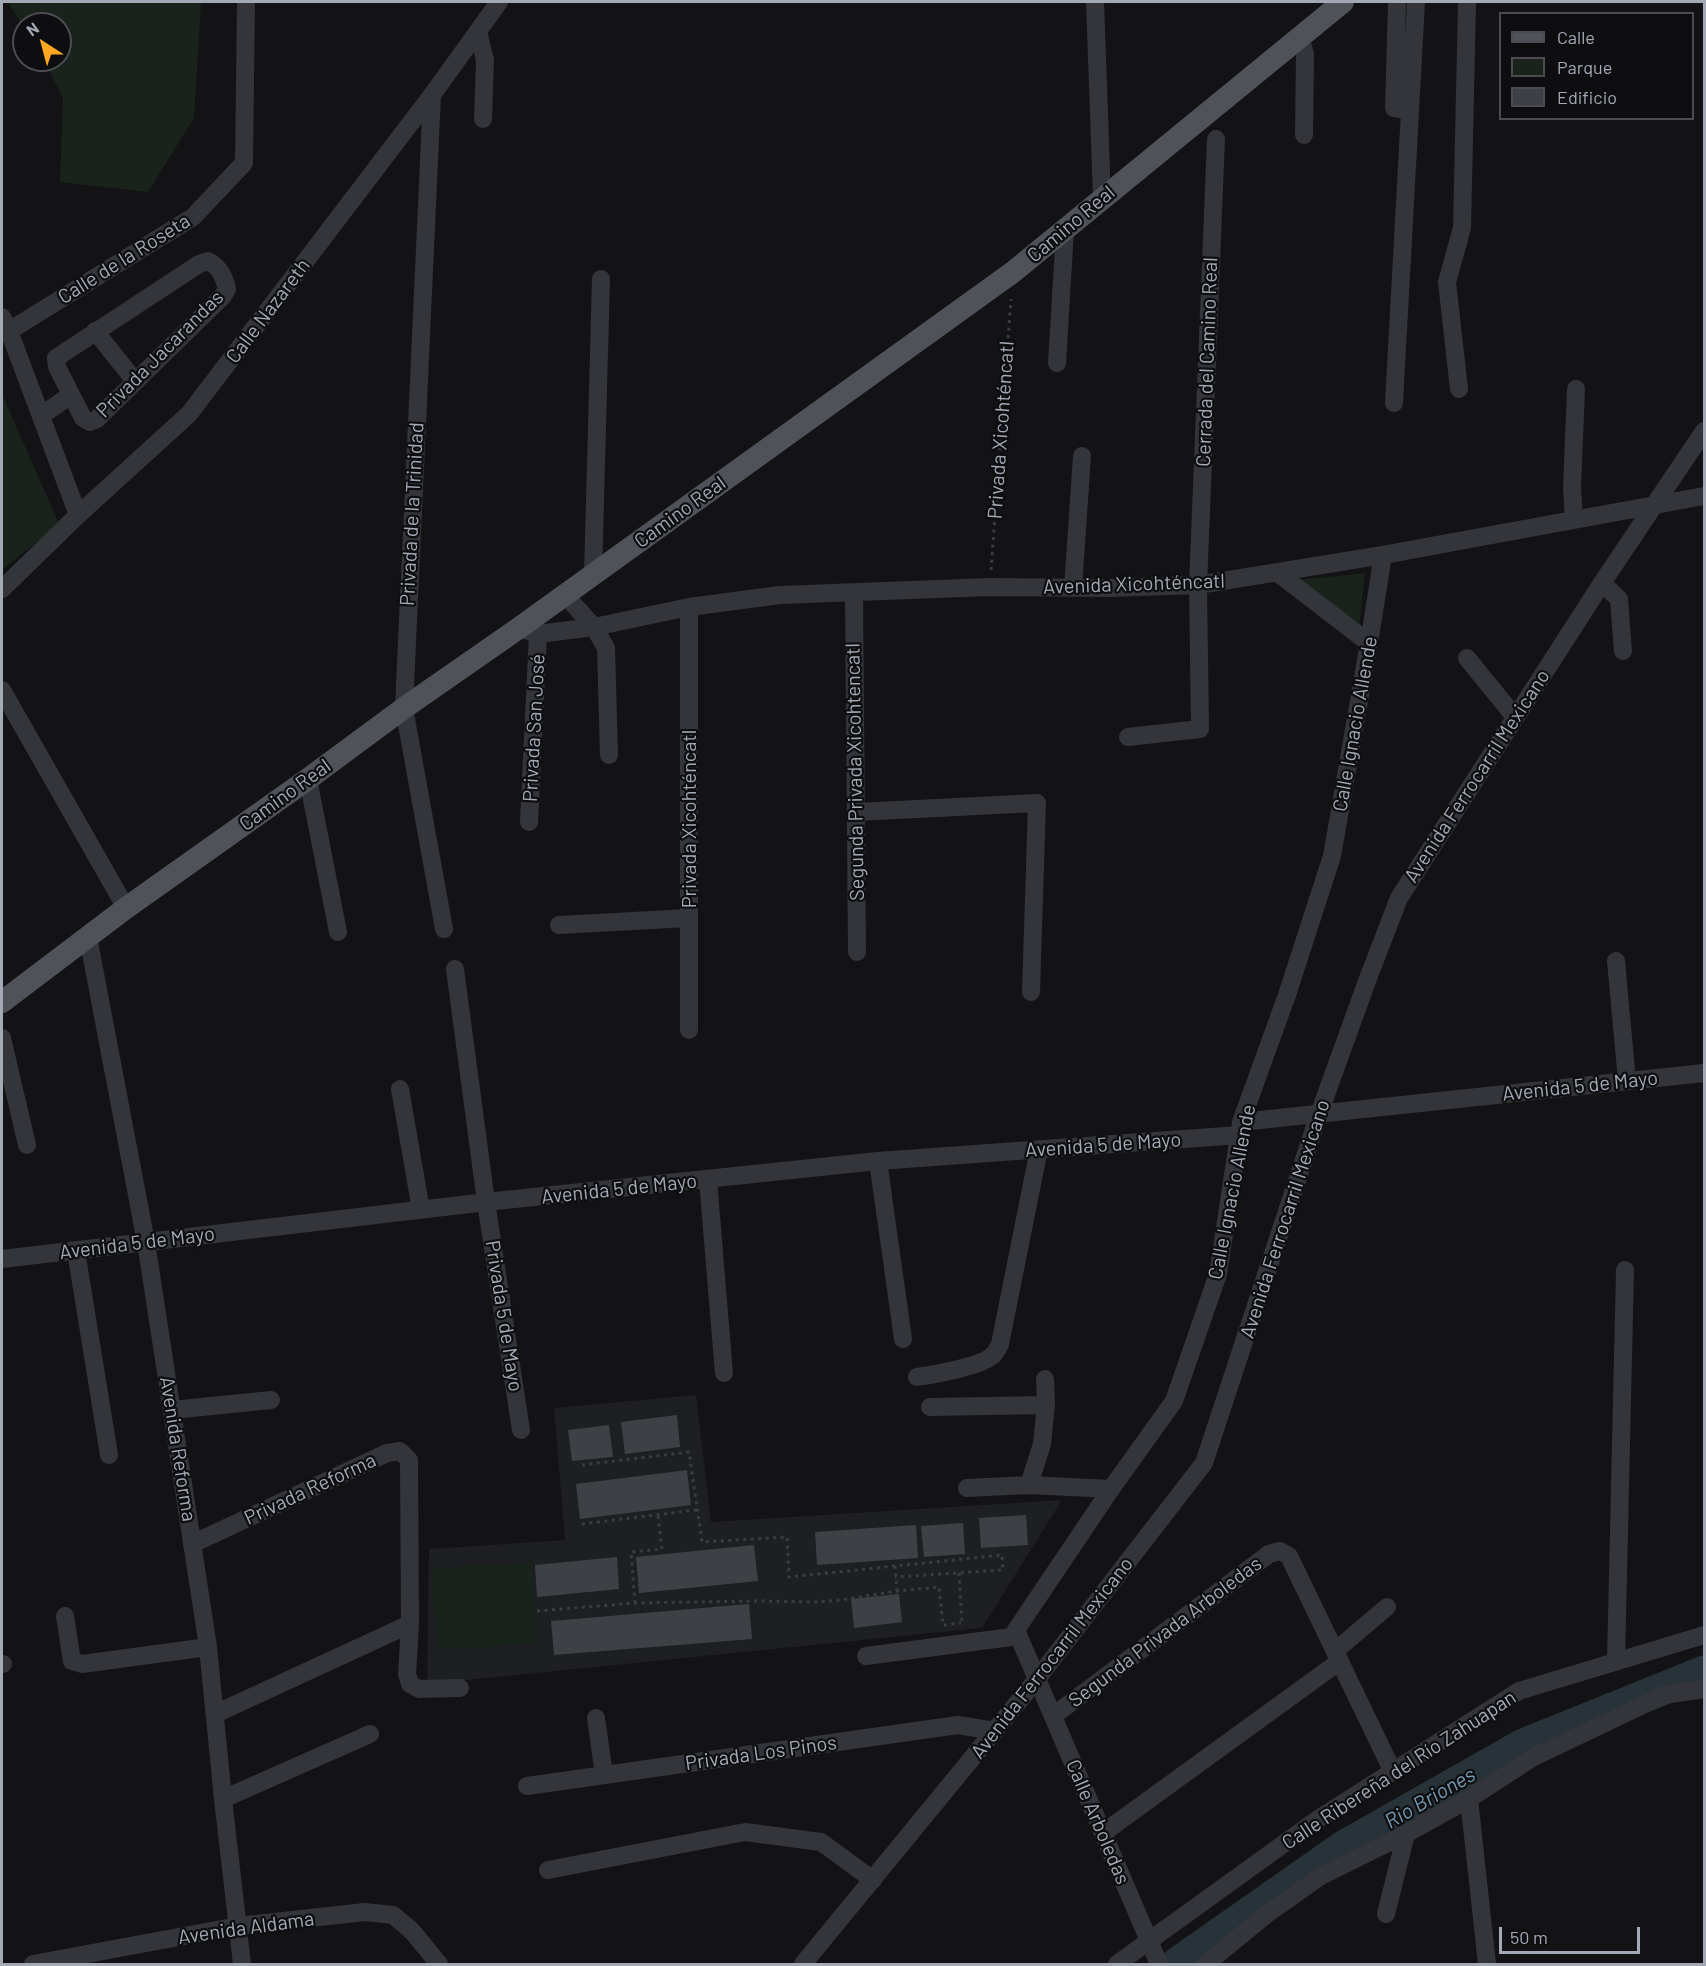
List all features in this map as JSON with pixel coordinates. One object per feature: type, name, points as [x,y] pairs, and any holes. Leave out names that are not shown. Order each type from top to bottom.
[{"type":"main road","name":"Camino Real","points":[[2,1002],[126,908],[309,779],[404,708],[529,631],[565,595],[593,574],[1013,272],[1343,2]]},
{"type":"street","name":"Calle de la Roseta","points":[[5,324],[193,217],[244,163],[246,2]]},
{"type":"street","name":"Calle Nazareth","points":[[2,589],[78,515],[189,414],[500,2]]},
{"type":"street","points":[[1095,2],[1102,198]]},
{"type":"street","points":[[1397,2],[1394,108],[1410,111]]},
{"type":"street","points":[[1394,403],[1416,2]]},
{"type":"street","points":[[1459,389],[1447,282],[1462,228],[1467,2]]},
{"type":"street","points":[[478,31],[485,60],[483,119]]},
{"type":"street","points":[[1300,37],[1305,54],[1304,135]]},
{"type":"street","name":"Privada de la Trinidad","points":[[432,95],[404,708],[444,929]]},
{"type":"street","name":"Cerrada del Camino Real","points":[[1128,737],[1200,729],[1198,585],[1216,139]]},
{"type":"street","points":[[1057,363],[1065,230]]},
{"type":"street","name":"Privada Jacarandas","points":[[208,261],[217,266],[227,289],[223,296],[135,381],[97,419],[90,422],[83,418],[57,367],[56,358],[199,264],[208,261]]},
{"type":"street","points":[[593,574],[601,279]]},
{"type":"street","points":[[5,324],[42,415],[78,515]]},
{"type":"street","points":[[95,331],[135,381]]},
{"type":"street","points":[[1574,519],[1572,488],[1576,389]]},
{"type":"street","name":"Privada Jacarandas","points":[[42,415],[71,394]]},
{"type":"street","name":"Avenida Ferrocarril Mexicano","points":[[803,1965],[1037,1679],[1204,1462],[1319,1114],[1366,981],[1399,898],[1602,583],[1704,431]]},
{"type":"street","points":[[1073,588],[1082,456]]},
{"type":"street","name":"Avenida Xicohténcatl","points":[[529,631],[594,627],[689,607],[780,595],[990,587],[1198,585],[1383,555],[1704,496]]},
{"type":"street","name":"Calle Ignacio Allende","points":[[1019,1636],[1016,1630],[1111,1489],[1174,1401],[1218,1274],[1240,1128],[1287,995],[1332,856],[1383,555]]},
{"type":"street","points":[[1278,573],[1369,643]]},
{"type":"street","points":[[1602,583],[1619,599],[1623,651]]},
{"type":"street","name":"Segunda Privada Xicohtencatl","points":[[854,593],[857,952]]},
{"type":"street","points":[[565,595],[594,627],[606,648],[609,755]]},
{"type":"street","name":"Privada Xicohténcatl","points":[[689,607],[690,1030]]},
{"type":"street","name":"Privada San José","points":[[529,631],[529,822]]},
{"type":"street","points":[[1467,658],[1515,717]]},
{"type":"street","points":[[2,690],[126,908]]},
{"type":"street","points":[[309,779],[338,932]]},
{"type":"street","points":[[856,812],[1037,803],[1031,992]]},
{"type":"street","points":[[559,925],[689,918]]},
{"type":"street","name":"Avenida Reforma","points":[[88,937],[146,1242],[208,1647],[242,1965]]},
{"type":"street","points":[[1616,962],[1627,1081]]},
{"type":"street","name":"Privada 5 de Mayo","points":[[455,969],[486,1202],[521,1430]]},
{"type":"street","points":[[2,1038],[27,1145]]},
{"type":"street","name":"Avenida 5 de Mayo","points":[[2,1259],[486,1202],[878,1161],[1040,1149],[1240,1128],[1319,1114],[1704,1073]]},
{"type":"street","points":[[400,1089],[421,1210]]},
{"type":"street","points":[[917,1377],[983,1362],[994,1355],[1000,1344],[1040,1149]]},
{"type":"street","points":[[878,1161],[903,1339]]},
{"type":"street","points":[[708,1180],[724,1373]]},
{"type":"street","points":[[76,1251],[109,1455]]},
{"type":"street","points":[[1616,1661],[1625,1270]]},
{"type":"street","points":[[1029,1485],[1042,1444],[1047,1405],[1045,1380]]},
{"type":"street","points":[[172,1410],[271,1400]]},
{"type":"street","points":[[930,1407],[1047,1405]]},
{"type":"street","name":"Privada Reforma","points":[[192,1544],[387,1453],[400,1451],[409,1460],[410,1624],[407,1674],[410,1684],[418,1689],[460,1688]]},
{"type":"street","points":[[967,1488],[1029,1485],[1111,1489]]},
{"type":"street","name":"Segunda Privada Arboledas","points":[[1053,1716],[1269,1554],[1280,1551],[1289,1556],[1337,1656]]},
{"type":"street","points":[[1103,1833],[1337,1656],[1387,1607]]},
{"type":"street","points":[[65,1616],[72,1661],[82,1664],[208,1647]]},
{"type":"street","points":[[215,1714],[410,1624]]},
{"type":"street","name":"Calle Ribereña del Río Zahuapan","points":[[1117,1965],[1318,1819],[1519,1691],[1704,1635]]},
{"type":"street","points":[[866,1656],[1019,1636],[1037,1679]]},
{"type":"street","points":[[1337,1656],[1393,1772]]},
{"type":"street","name":"Calle Arboledas","points":[[1037,1679],[1159,1965]]},
{"type":"street","points":[[1206,1965],[1268,1914],[1321,1876],[1406,1834],[1469,1799],[1532,1758],[1664,1695],[1704,1689]]},
{"type":"street","points":[[596,1718],[604,1775]]},
{"type":"street","name":"Privada Los Pinos","points":[[527,1786],[958,1725],[995,1731]]},
{"type":"street","points":[[223,1799],[370,1734]]},
{"type":"street","points":[[1469,1799],[1487,1965]]},
{"type":"street","points":[[548,1870],[745,1832],[821,1842],[873,1880]]},
{"type":"street","points":[[1386,1914],[1406,1834]]},
{"type":"street","name":"Avenida Aldama","points":[[33,1965],[102,1958],[238,1926],[365,1912],[393,1915],[412,1930],[440,1965]]},
{"type":"path","name":"Privada Xicohténcatl","points":[[990,587],[1013,272]]},
{"type":"path","points":[[582,1465],[689,1452],[702,1542],[787,1537],[789,1577],[1002,1555],[1003,1570],[895,1577]]},
{"type":"path","points":[[582,1524],[697,1510]]},
{"type":"path","points":[[635,1603],[631,1552],[662,1549],[658,1515]]},
{"type":"path","points":[[894,1566],[897,1591]]},
{"type":"path","points":[[537,1611],[635,1603],[817,1602],[939,1587],[943,1624],[962,1623],[959,1573]]},
{"type":"shaded area","points":[[696,1395],[711,1522],[1062,1500],[982,1628],[427,1684],[429,1549],[565,1540],[554,1408]]},
{"type":"green space","points":[[8,2],[201,2],[194,118],[148,192],[60,182],[63,97],[49,72],[72,72],[72,12],[14,12]]},
{"type":"green space","points":[[2,394],[59,524],[2,570]]},
{"type":"green space","points":[[1365,573],[1359,628],[1299,580]]},
{"type":"green space","points":[[532,1562],[536,1644],[436,1649],[432,1568]]},
{"type":"building","points":[[677,1415],[680,1447],[625,1454],[621,1422]]},
{"type":"building","points":[[609,1425],[613,1457],[572,1461],[568,1430]]},
{"type":"building","points":[[687,1470],[691,1505],[580,1519],[576,1484]]},
{"type":"building","points":[[1026,1515],[1028,1545],[981,1548],[979,1518]]},
{"type":"building","points":[[963,1523],[965,1554],[924,1557],[921,1526]]},
{"type":"building","points":[[916,1525],[918,1558],[817,1565],[815,1532]]},
{"type":"building","points":[[754,1545],[758,1581],[639,1593],[636,1557]]},
{"type":"building","points":[[617,1557],[619,1589],[537,1597],[535,1565]]},
{"type":"building","points":[[899,1594],[902,1622],[854,1628],[851,1599]]},
{"type":"building","points":[[749,1604],[752,1639],[554,1655],[551,1621]]},
{"type":"waterway","name":"Rio Briones","points":[[1178,1963],[1345,1846],[1523,1745],[1704,1672]]}]
